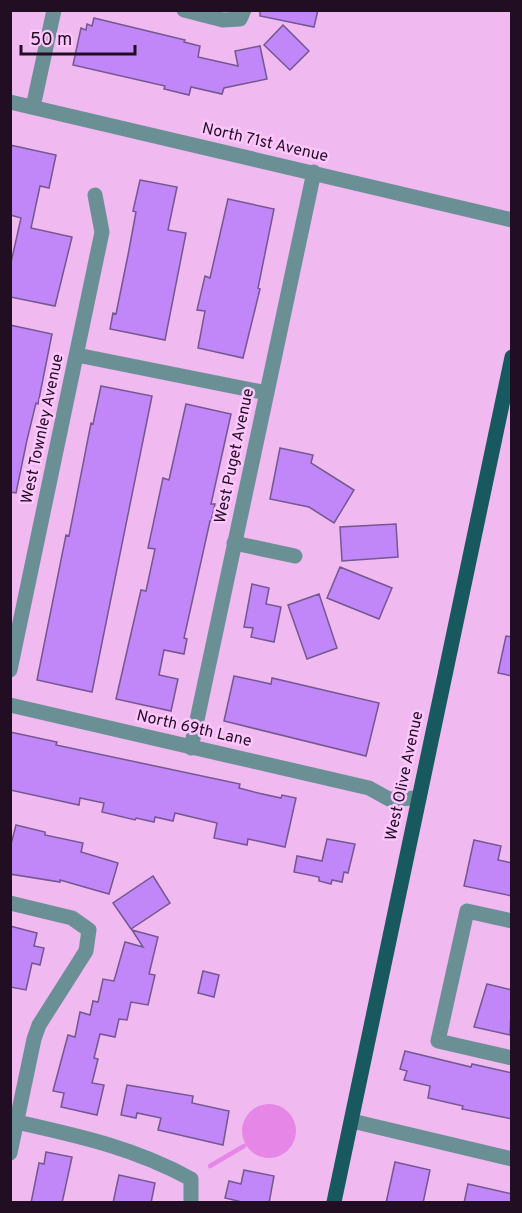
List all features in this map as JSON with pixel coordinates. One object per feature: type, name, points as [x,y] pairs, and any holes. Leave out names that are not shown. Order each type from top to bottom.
[{"type":"main road","name":"West Olive Avenue","points":[[334,1203],[512,357]]},
{"type":"street","points":[[33,107],[54,10]]},
{"type":"street","points":[[184,10],[224,20],[242,15]]},
{"type":"street","name":"North 71st Avenue","points":[[10,102],[512,220]]},
{"type":"street","name":"West Puget Avenue","points":[[191,748],[314,172]]},
{"type":"street","name":"West Townley Avenue","points":[[10,670],[102,232],[95,195]]},
{"type":"street","points":[[77,355],[267,393]]},
{"type":"street","points":[[234,543],[295,556]]},
{"type":"street","name":"North 69th Lane","points":[[10,705],[369,788],[392,787],[419,798]]},
{"type":"street","points":[[10,903],[72,918],[89,930],[86,951],[39,1025],[34,1039],[10,1153]]},
{"type":"street","points":[[512,921],[467,911],[438,1041],[512,1058]]},
{"type":"street","points":[[352,1121],[512,1159]]},
{"type":"street","points":[[17,1122],[102,1142],[173,1169],[191,1179],[191,1203]]},
{"type":"shaded area","points":[[269,1104],[279,1106],[288,1112],[294,1121],[296,1131],[294,1141],[288,1150],[279,1156],[269,1158],[259,1156],[250,1150],[244,1141],[242,1131],[244,1121],[250,1112],[259,1106]]},
{"type":"building","points":[[260,10],[318,10],[314,27],[260,16]]},
{"type":"building","points":[[94,18],[185,40],[184,42],[200,46],[198,57],[238,66],[235,51],[260,46],[267,79],[224,88],[222,94],[191,87],[189,95],[164,89],[165,86],[73,65],[81,28],[86,30],[87,24],[92,26]]},
{"type":"building","points":[[283,25],[309,51],[290,70],[264,45]]},
{"type":"building","points":[[10,145],[56,155],[49,188],[40,186],[31,228],[72,237],[55,306],[10,297],[10,267],[21,218],[10,215]]},
{"type":"building","points":[[140,180],[177,187],[168,230],[186,233],[165,340],[110,329],[113,313],[116,314],[128,255],[136,212],[133,211]]},
{"type":"building","points":[[228,199],[274,209],[258,288],[260,289],[243,358],[198,348],[205,311],[197,310],[205,276],[210,278]]},
{"type":"building","points":[[10,325],[52,334],[38,404],[36,403],[16,493],[10,492]]},
{"type":"building","points":[[101,386],[152,396],[92,692],[37,680],[66,535],[69,536],[91,423],[93,424]]},
{"type":"building","points":[[186,404],[231,414],[211,504],[215,504],[184,638],[187,639],[184,654],[164,650],[159,675],[178,679],[171,711],[116,699],[141,590],[146,591],[155,549],[148,548],[163,478],[169,480]]},
{"type":"building","points":[[280,448],[313,455],[311,463],[354,490],[334,523],[309,507],[270,499]]},
{"type":"building","points":[[396,524],[398,557],[342,561],[340,527]]},
{"type":"building","points":[[340,567],[392,588],[379,619],[327,598]]},
{"type":"building","points":[[252,584],[269,588],[266,604],[281,607],[274,642],[251,637],[253,628],[244,627]]},
{"type":"building","points":[[319,594],[337,648],[307,659],[288,605]]},
{"type":"building","points":[[506,636],[512,637],[512,676],[498,673]]},
{"type":"building","points":[[234,676],[271,684],[272,678],[379,703],[366,756],[224,721]]},
{"type":"building","points":[[10,732],[57,742],[56,745],[240,784],[239,788],[258,793],[281,798],[282,795],[296,798],[285,847],[248,839],[247,845],[214,838],[217,823],[175,813],[173,821],[155,817],[154,822],[136,818],[135,820],[102,812],[104,803],[80,798],[79,805],[10,790]]},
{"type":"building","points":[[16,825],[45,832],[45,835],[83,843],[81,852],[118,863],[109,894],[60,880],[60,882],[10,874],[10,848]]},
{"type":"building","points":[[327,839],[355,844],[348,873],[344,872],[342,882],[332,880],[331,884],[319,881],[319,877],[294,872],[297,856],[322,861]]},
{"type":"building","points":[[474,840],[501,846],[498,860],[512,863],[512,896],[464,886]]},
{"type":"building","points":[[153,876],[170,903],[131,929],[113,903]]},
{"type":"building","points":[[10,926],[37,933],[34,946],[44,948],[40,965],[32,963],[26,990],[10,987]]},
{"type":"building","points":[[132,930],[158,937],[149,974],[155,975],[148,1005],[131,1002],[127,1020],[119,1019],[115,1037],[100,1034],[94,1058],[98,1059],[92,1083],[104,1085],[97,1115],[61,1107],[64,1093],[53,1091],[68,1035],[75,1037],[80,1012],[90,1015],[93,1001],[98,1002],[103,979],[114,981],[125,942],[143,947]]},
{"type":"building","points":[[203,971],[219,975],[214,997],[198,993]]},
{"type":"building","points":[[487,984],[512,990],[510,1035],[474,1027]]},
{"type":"building","points":[[405,1051],[471,1067],[472,1064],[512,1073],[512,1119],[462,1109],[463,1106],[428,1098],[430,1086],[404,1080],[407,1071],[400,1069]]},
{"type":"building","points":[[127,1085],[193,1096],[192,1103],[229,1111],[223,1145],[158,1130],[161,1118],[137,1113],[136,1118],[121,1115]]},
{"type":"building","points":[[46,1152],[72,1157],[62,1203],[31,1203],[39,1163],[44,1164]]},
{"type":"building","points":[[395,1162],[430,1170],[423,1203],[386,1203]]},
{"type":"building","points":[[244,1170],[274,1176],[269,1203],[246,1203],[225,1198],[229,1181],[241,1184]]},
{"type":"building","points":[[119,1175],[155,1183],[151,1203],[113,1203]]},
{"type":"building","points":[[468,1184],[512,1194],[512,1203],[464,1203]]},
{"type":"waterway","points":[[210,1166],[244,1146]]}]
